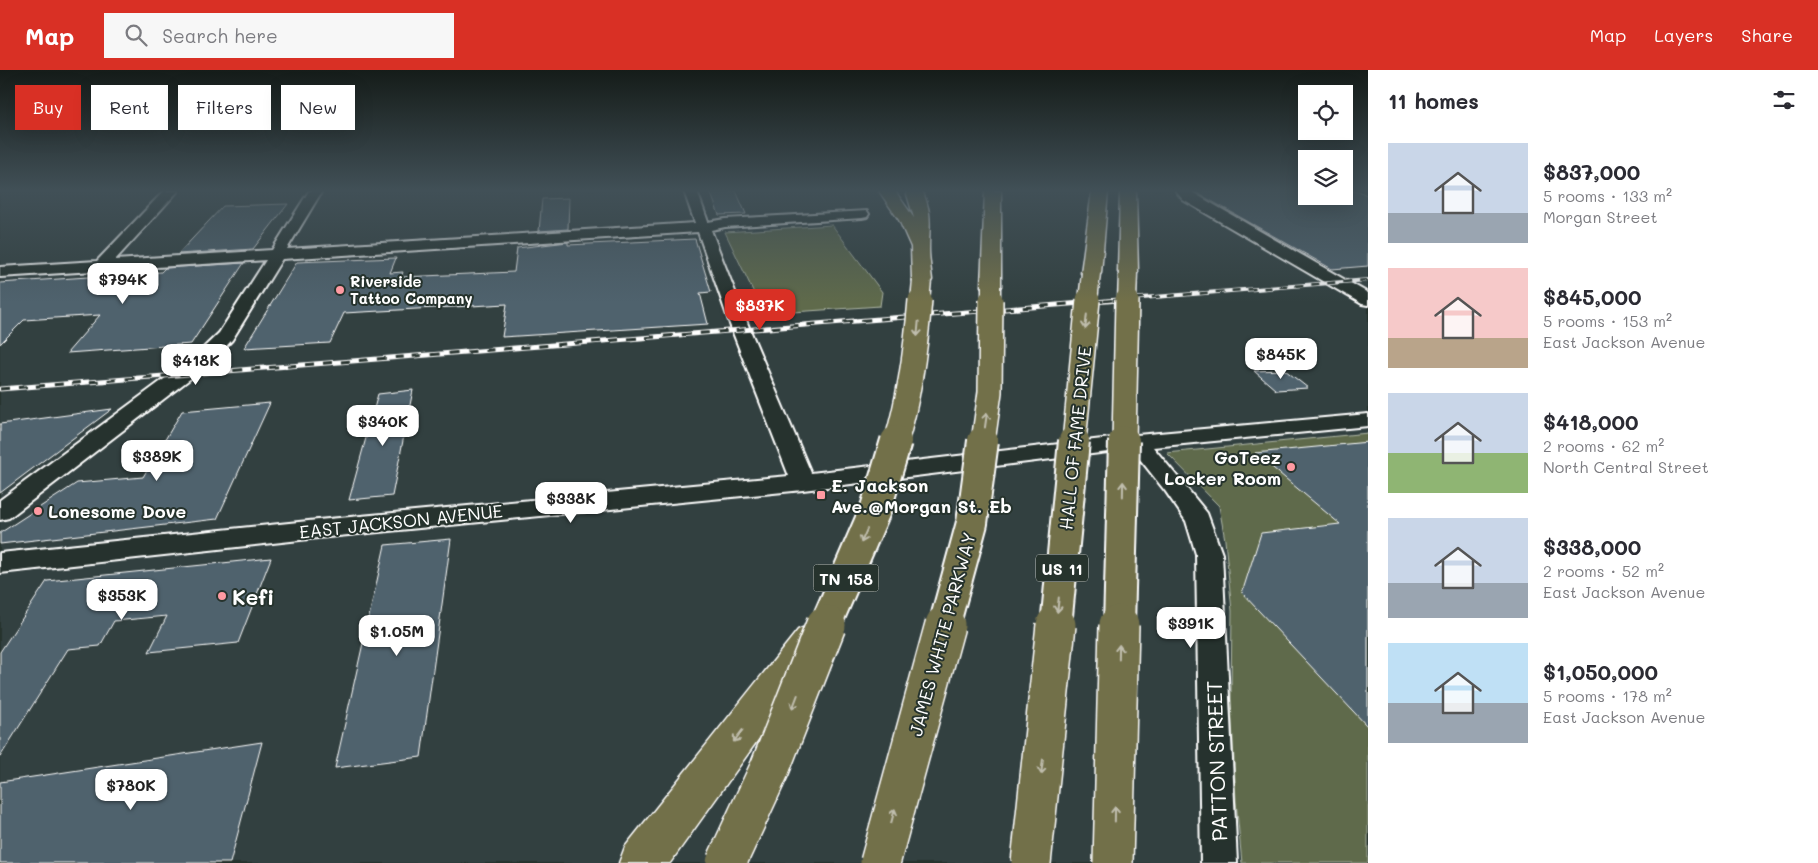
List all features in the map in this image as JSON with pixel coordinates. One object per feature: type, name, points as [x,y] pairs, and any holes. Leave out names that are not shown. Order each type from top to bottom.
[{"type":"main road","points":[[911,228],[920,248]]},
{"type":"main road","points":[[920,248],[923,228]]},
{"type":"main road","name":"JAMES WHITE PARKWAY","points":[[880,863],[972,523],[990,392],[992,228]]},
{"type":"main road","name":"HALL OF FAME DRIVE","points":[[1031,863],[1097,228]]},
{"type":"main road","points":[[1113,863],[1128,228]]},
{"type":"main road","name":"TN 158","points":[[726,863],[770,768],[830,613],[876,508],[906,409],[917,342],[922,280],[920,248]]},
{"type":"main road","points":[[641,863],[830,613]]},
{"type":"street","points":[[101,266],[137,228]]},
{"type":"street","points":[[0,512],[211,353],[226,336],[294,228]]},
{"type":"street","points":[[0,272],[689,228]]},
{"type":"street","points":[[704,228],[741,330],[803,482]]},
{"type":"street","points":[[1242,228],[1368,300]]},
{"type":"street","name":"EAST JACKSON AVENUE","points":[[0,563],[318,529],[803,482],[1137,442],[1368,420]]},
{"type":"street","name":"PATTON STREET","points":[[1137,442],[1174,486],[1198,519],[1209,554],[1219,863]]},
{"type":"shaded area","points":[[0,228],[1368,228],[1368,863],[0,863]]},
{"type":"green space","points":[[786,228],[834,228],[882,292],[880,306],[764,314],[725,232]]},
{"type":"green space","points":[[1368,433],[1368,863],[1242,863],[1236,801],[1231,700],[1232,611],[1225,540],[1219,506],[1167,453]]},
{"type":"building","points":[[202,228],[269,228],[253,249],[178,254]]},
{"type":"building","points":[[539,228],[568,228],[568,229],[539,231]]},
{"type":"building","points":[[1259,228],[1368,228],[1368,266],[1332,269]]},
{"type":"building","points":[[695,239],[711,292],[700,293],[708,324],[502,337],[507,304],[344,313],[330,343],[244,348],[297,262],[396,258],[390,273],[403,272],[401,277],[514,272],[517,248],[568,242],[568,245]]},
{"type":"building","points":[[244,263],[191,344],[67,353],[100,315],[24,320],[0,344],[0,283],[161,272],[165,268]]},
{"type":"building","points":[[1285,370],[1308,388],[1276,390],[1254,371]]},
{"type":"building","points":[[413,390],[392,496],[349,500],[378,394]]},
{"type":"building","points":[[270,403],[217,519],[0,544],[0,533],[77,483],[143,477],[182,411]]},
{"type":"building","points":[[112,409],[0,493],[0,424]]},
{"type":"building","points":[[1368,442],[1368,727],[1242,593],[1261,533],[1340,524],[1255,453]]},
{"type":"building","points":[[451,539],[421,757],[335,768],[385,545]]},
{"type":"building","points":[[271,558],[238,643],[149,652],[167,616],[114,621],[100,646],[68,649],[0,757],[0,652],[47,581]]},
{"type":"building","points":[[262,742],[230,863],[0,863],[0,782]]},
{"type":"railway","points":[[1104,301],[1368,280]]},
{"type":"railway","points":[[0,389],[1119,300]]},
{"type":"place","name":"Riverside Tattoo Company","points":[[340,290]]},
{"type":"place","name":"GoTeez Locker Room","points":[[1291,467]]},
{"type":"place","name":"E. Jackson Ave.@Morgan St. Eb","points":[[821,495]]},
{"type":"place","name":"Lonesome Dove","points":[[38,511]]},
{"type":"place","name":"Kefi","points":[[222,596]]}]
